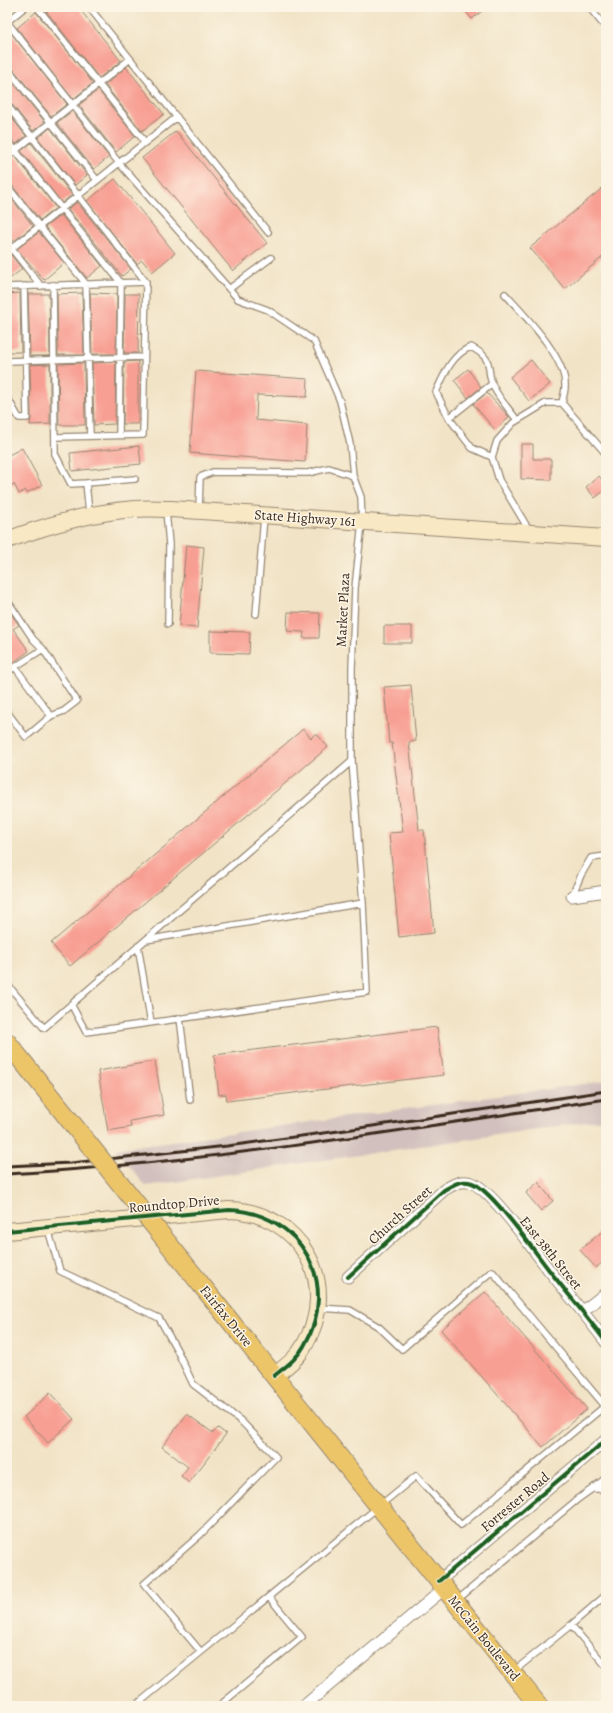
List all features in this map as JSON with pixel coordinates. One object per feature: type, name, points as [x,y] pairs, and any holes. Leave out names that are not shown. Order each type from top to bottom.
[{"type":"main road","name":"State Highway 161","points":[[8,538],[73,519],[89,516],[135,509],[165,509],[606,538]]},
{"type":"main road","name":"Fairfax Drive","points":[[7,1042],[446,1590]]},
{"type":"main road","name":"Roundtop Drive","points":[[7,1231],[229,1210],[257,1214],[269,1219],[285,1229],[299,1242],[313,1266],[318,1283],[318,1308],[309,1338],[298,1356],[274,1376]]},
{"type":"main road","name":"McCain Boulevard","points":[[446,1590],[539,1706]]},
{"type":"street","points":[[572,896],[606,891]]},
{"type":"street","name":"Church Street","points":[[348,1277],[444,1190],[460,1182],[473,1183]]},
{"type":"street","name":"East 38th Street","points":[[473,1183],[496,1202],[584,1312],[606,1342]]},
{"type":"street","points":[[584,1312],[606,1293]]},
{"type":"street","name":"Forrester Road","points":[[304,1706],[446,1590],[606,1440]]},
{"type":"lane","points":[[7,22],[25,7]]},
{"type":"lane","points":[[37,7],[145,142]]},
{"type":"lane","points":[[89,7],[268,232]]},
{"type":"lane","points":[[589,7],[606,28]]},
{"type":"lane","name":"Market Plaza","points":[[7,22],[118,163],[238,299],[268,310],[314,340],[340,401],[350,444],[353,476],[362,497],[362,522],[356,588],[352,699],[352,761],[363,903],[367,992],[180,1018]]},
{"type":"lane","points":[[7,157],[130,59]]},
{"type":"lane","points":[[7,68],[97,180]]},
{"type":"lane","points":[[7,105],[146,282],[143,435],[55,437]]},
{"type":"lane","points":[[9,250],[177,117]]},
{"type":"lane","points":[[7,140],[121,283],[119,435]]},
{"type":"lane","points":[[7,186],[86,284],[90,436]]},
{"type":"lane","points":[[7,243],[9,250],[41,286]]},
{"type":"lane","points":[[229,289],[272,258]]},
{"type":"lane","points":[[7,287],[146,282]]},
{"type":"lane","points":[[7,396],[19,418],[27,418],[24,286]]},
{"type":"lane","points":[[53,286],[55,454],[72,484],[134,479]]},
{"type":"lane","points":[[505,294],[532,324],[561,365],[565,386],[562,403]]},
{"type":"lane","points":[[492,457],[472,448],[449,418],[436,392],[449,364],[465,350],[471,347],[479,352],[489,363],[492,384],[498,396],[517,420]]},
{"type":"lane","points":[[7,361],[144,357]]},
{"type":"lane","points":[[449,418],[492,384]]},
{"type":"lane","points":[[531,533],[500,480],[492,457],[497,441],[513,422],[546,403],[562,403],[606,454]]},
{"type":"lane","points":[[199,511],[200,477],[213,472],[308,473],[329,468],[353,476]]},
{"type":"lane","points":[[86,483],[89,516]]},
{"type":"lane","points":[[165,509],[169,544],[168,624]]},
{"type":"lane","points":[[256,614],[264,515]]},
{"type":"lane","points":[[7,600],[42,648],[77,701],[64,711],[51,716],[26,736],[7,712]]},
{"type":"lane","points":[[7,672],[42,648]]},
{"type":"lane","points":[[15,667],[51,716]]},
{"type":"lane","points":[[7,984],[44,1028],[352,761]]},
{"type":"lane","points":[[572,896],[581,875],[591,858],[606,856]]},
{"type":"lane","points":[[146,940],[363,903]]},
{"type":"lane","points":[[138,946],[151,1023]]},
{"type":"lane","points":[[71,1004],[86,1032],[180,1018],[190,1100]]},
{"type":"lane","points":[[48,1227],[60,1271],[159,1318],[192,1384],[241,1421],[276,1458],[200,1535],[144,1584],[202,1652]]},
{"type":"lane","points":[[135,1706],[416,1476],[461,1525],[605,1406],[492,1271],[402,1349],[379,1327],[350,1310],[318,1308]]},
{"type":"lane","points":[[446,1590],[606,1478]]},
{"type":"lane","points":[[592,1489],[606,1488]]},
{"type":"lane","points":[[512,1672],[572,1625],[606,1595]]},
{"type":"lane","points":[[219,1706],[302,1637],[269,1597]]},
{"type":"lane","points":[[572,1625],[606,1666]]},
{"type":"shaded area","points":[[606,1081],[606,1119],[146,1186],[115,1149]]},
{"type":"building","points":[[43,7],[78,7],[121,61],[99,78]]},
{"type":"building","points":[[462,7],[487,7],[472,19]]},
{"type":"building","points":[[36,12],[93,83],[73,99],[17,28]]},
{"type":"building","points":[[11,33],[67,104],[51,116],[10,65],[7,64],[7,36]]},
{"type":"building","points":[[126,67],[164,114],[142,131],[105,85]]},
{"type":"building","points":[[7,75],[45,122],[33,131],[10,102],[7,101]]},
{"type":"building","points":[[98,90],[135,136],[116,152],[79,105]]},
{"type":"building","points":[[72,111],[109,157],[94,169],[57,123]]},
{"type":"building","points":[[7,112],[26,136],[16,144],[7,136]]},
{"type":"building","points":[[50,128],[87,175],[75,185],[38,138]]},
{"type":"building","points":[[176,131],[267,243],[233,271],[142,158]]},
{"type":"building","points":[[31,143],[72,195],[62,203],[21,151]]},
{"type":"building","points":[[15,156],[56,208],[40,220],[10,183],[7,182],[7,161]]},
{"type":"building","points":[[115,179],[175,253],[152,272],[142,260],[137,264],[87,201]]},
{"type":"building","points":[[606,185],[606,254],[565,289],[530,248]]},
{"type":"building","points":[[7,193],[33,226],[14,241],[7,233]]},
{"type":"building","points":[[77,202],[131,269],[122,276],[68,209]]},
{"type":"building","points":[[61,215],[102,266],[87,278],[45,227]]},
{"type":"building","points":[[39,232],[64,263],[44,280],[17,249]]},
{"type":"building","points":[[11,255],[22,269],[7,281],[7,257]]},
{"type":"building","points":[[20,293],[21,352],[7,352],[7,294]]},
{"type":"building","points":[[82,293],[84,355],[58,355],[57,294]]},
{"type":"building","points":[[90,293],[117,294],[116,354],[92,354]]},
{"type":"building","points":[[28,294],[49,294],[50,356],[30,356]]},
{"type":"building","points":[[125,294],[139,294],[138,353],[124,353]]},
{"type":"building","points":[[531,360],[550,384],[529,401],[510,377]]},
{"type":"building","points":[[138,361],[138,424],[123,424],[124,362]]},
{"type":"building","points":[[116,362],[115,424],[94,425],[92,363]]},
{"type":"building","points":[[84,363],[85,425],[59,425],[58,364]]},
{"type":"building","points":[[50,364],[50,424],[30,425],[30,365]]},
{"type":"building","points":[[468,369],[481,387],[468,398],[454,380]]},
{"type":"building","points":[[196,371],[308,379],[307,397],[257,395],[256,420],[307,425],[305,462],[190,453]]},
{"type":"building","points":[[487,393],[509,417],[495,430],[473,404]]},
{"type":"building","points":[[521,444],[533,444],[533,459],[551,459],[551,480],[521,479]]},
{"type":"building","points":[[139,446],[141,464],[72,471],[70,453]]},
{"type":"building","points":[[22,448],[42,485],[27,493],[25,490],[19,494],[14,484],[10,486],[7,480],[7,456]]},
{"type":"building","points":[[599,476],[606,485],[606,489],[595,498],[586,487]]},
{"type":"building","points":[[186,545],[204,547],[197,628],[179,626]]},
{"type":"building","points":[[7,608],[19,625],[13,629],[29,651],[7,667]]},
{"type":"building","points":[[288,612],[320,613],[319,638],[303,638],[304,632],[287,631]]},
{"type":"building","points":[[384,626],[412,626],[412,643],[384,643]]},
{"type":"building","points":[[210,631],[250,632],[249,654],[210,653]]},
{"type":"building","points":[[411,685],[416,741],[409,742],[419,830],[424,830],[434,933],[399,937],[389,833],[403,832],[392,743],[389,743],[384,687]]},
{"type":"building","points":[[303,729],[311,738],[316,733],[328,747],[70,966],[51,943]]},
{"type":"building","points":[[437,1027],[444,1075],[227,1101],[226,1094],[219,1095],[214,1055]]},
{"type":"building","points":[[155,1061],[164,1115],[130,1121],[131,1127],[108,1131],[98,1071]]},
{"type":"building","points":[[538,1182],[553,1201],[541,1211],[526,1193]]},
{"type":"building","points":[[606,1228],[606,1259],[596,1268],[580,1250]]},
{"type":"building","points":[[485,1292],[587,1409],[543,1447],[441,1330]]},
{"type":"building","points":[[50,1393],[74,1419],[48,1443],[24,1417]]},
{"type":"building","points":[[187,1414],[213,1433],[218,1428],[226,1434],[189,1483],[181,1476],[188,1467],[162,1447]]},
{"type":"railway","points":[[7,1166],[71,1163],[227,1146],[346,1130],[606,1091]]},
{"type":"railway","points":[[7,1174],[157,1162],[307,1144],[606,1099]]},
{"type":"cycle path","points":[[348,1277],[444,1190],[457,1183],[472,1183],[490,1197],[512,1222],[606,1342]]},
{"type":"cycle path","points":[[7,1231],[229,1210],[254,1214],[276,1223],[294,1238],[307,1256],[316,1276],[318,1299],[314,1322],[304,1346],[294,1359],[274,1376]]},
{"type":"cycle path","points":[[439,1581],[606,1440]]}]
